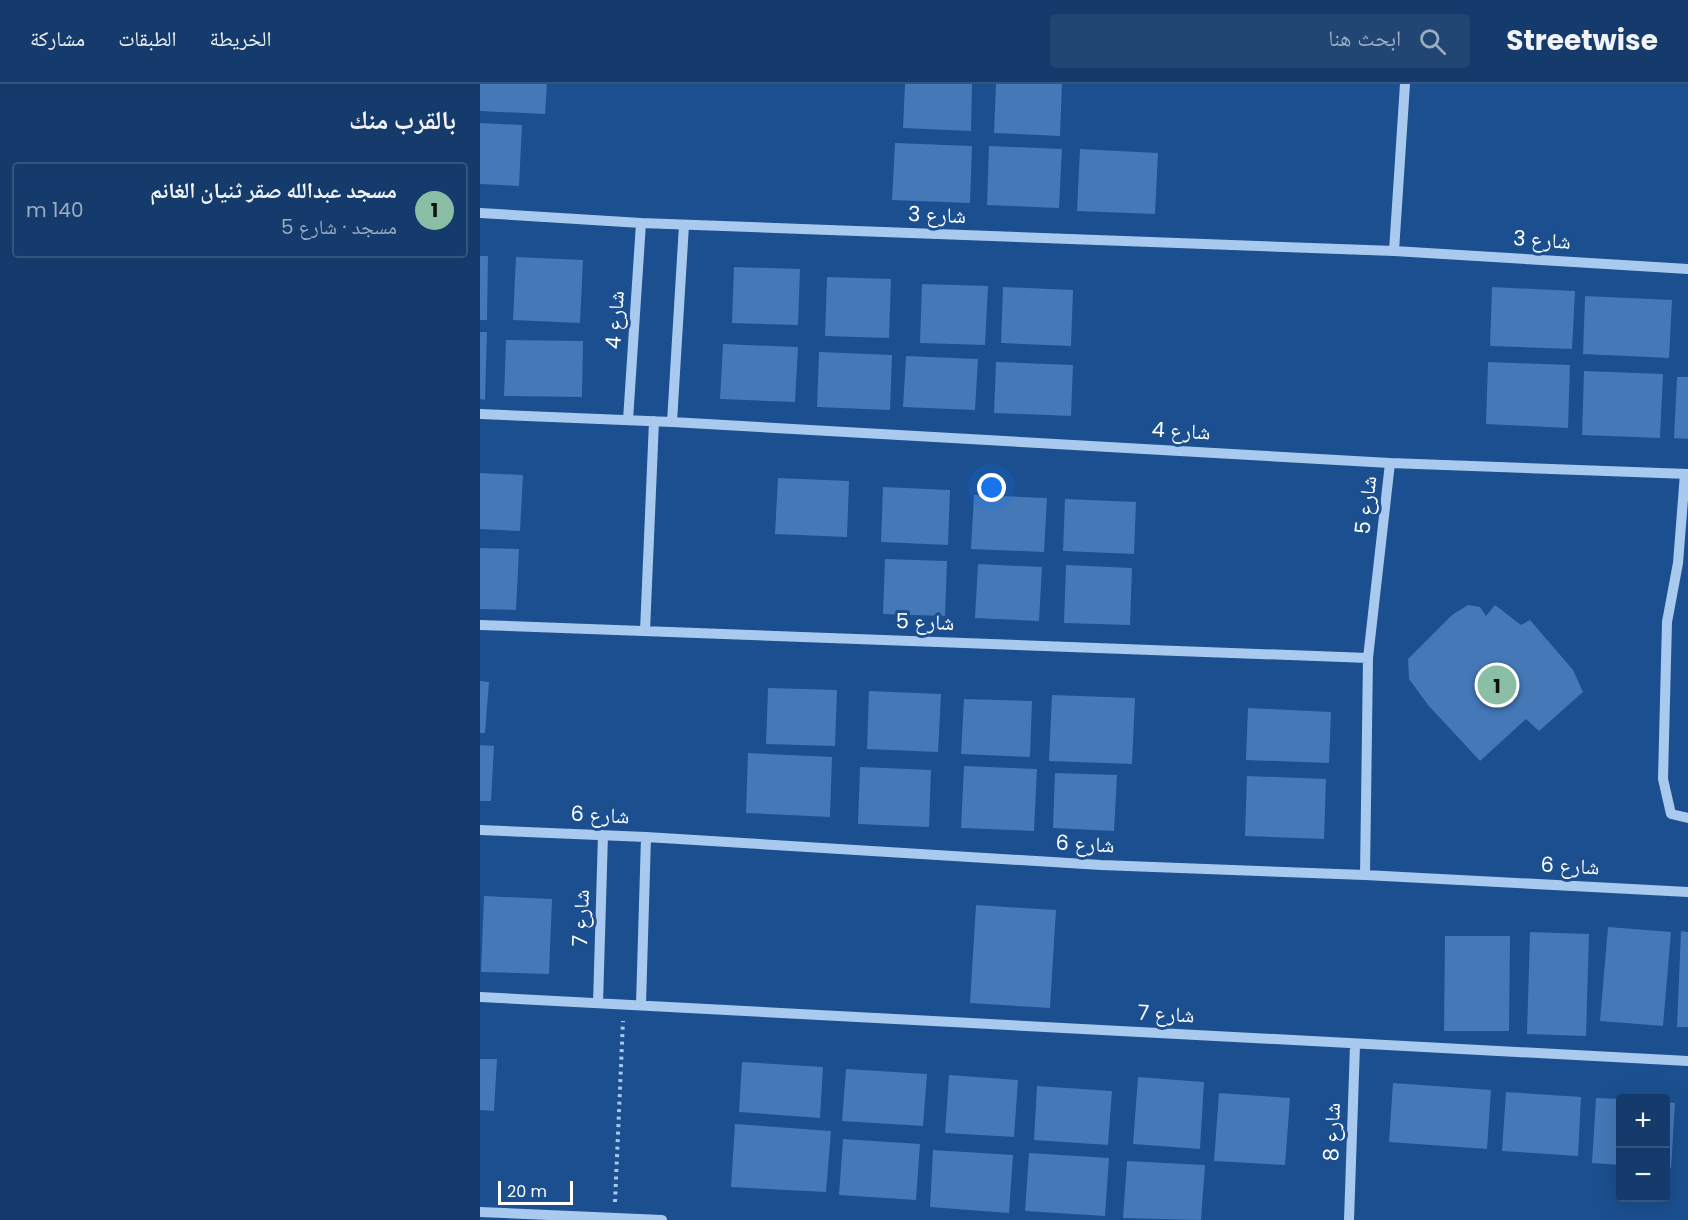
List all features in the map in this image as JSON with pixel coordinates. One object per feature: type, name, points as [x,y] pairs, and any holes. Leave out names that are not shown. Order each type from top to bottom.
[{"type":"street","points":[[1394,251],[1405,84]]},
{"type":"street","name":"شارع 3","points":[[480,213],[684,225],[1394,251],[1688,269]]},
{"type":"street","name":"شارع 4","points":[[628,420],[641,223]]},
{"type":"street","points":[[672,422],[684,225]]},
{"type":"street","name":"شارع 4","points":[[480,414],[654,421],[1390,463],[1686,474]]},
{"type":"street","points":[[645,631],[654,421]]},
{"type":"street","name":"شارع 5","points":[[1365,875],[1368,658],[1390,463]]},
{"type":"street","points":[[1686,474],[1683,562],[1668,622],[1664,779],[1671,814],[1688,818]]},
{"type":"street","name":"شارع 5","points":[[480,625],[1368,658]]},
{"type":"street","name":"شارع 6","points":[[480,830],[646,837],[1101,865],[1365,875],[1688,892]]},
{"type":"street","name":"شارع 7","points":[[598,1002],[603,835]]},
{"type":"street","points":[[641,1004],[646,837]]},
{"type":"street","name":"شارع 7","points":[[480,997],[1688,1061]]},
{"type":"street","name":"شارع 8","points":[[1348,1220],[1355,1045]]},
{"type":"street","points":[[480,1212],[662,1220]]},
{"type":"path","points":[[615,1218],[624,1004]]},
{"type":"building","points":[[480,84],[547,84],[545,114],[480,111]]},
{"type":"building","points":[[905,84],[972,84],[971,131],[903,128]]},
{"type":"building","points":[[996,84],[1062,84],[1060,136],[994,133]]},
{"type":"building","points":[[480,123],[522,125],[519,186],[480,184]]},
{"type":"building","points":[[895,143],[972,146],[970,203],[892,200]]},
{"type":"building","points":[[989,146],[1062,149],[1059,208],[987,205]]},
{"type":"building","points":[[1080,149],[1158,153],[1155,214],[1077,211]]},
{"type":"building","points":[[480,256],[488,256],[487,320],[480,320]]},
{"type":"building","points":[[516,257],[583,260],[580,323],[513,320]]},
{"type":"building","points":[[734,267],[800,269],[798,325],[732,323]]},
{"type":"building","points":[[827,277],[891,279],[889,338],[825,336]]},
{"type":"building","points":[[922,284],[988,286],[985,345],[920,343]]},
{"type":"building","points":[[1003,287],[1073,290],[1071,346],[1001,343]]},
{"type":"building","points":[[1492,287],[1575,291],[1572,349],[1490,346]]},
{"type":"building","points":[[1585,296],[1672,300],[1669,358],[1583,354]]},
{"type":"building","points":[[480,332],[487,332],[485,400],[480,399]]},
{"type":"building","points":[[506,340],[583,341],[582,397],[504,396]]},
{"type":"building","points":[[723,344],[798,347],[795,402],[720,399]]},
{"type":"building","points":[[819,352],[892,355],[890,410],[817,407]]},
{"type":"building","points":[[906,356],[978,359],[975,410],[903,407]]},
{"type":"building","points":[[996,362],[1073,365],[1071,416],[994,413]]},
{"type":"building","points":[[1488,362],[1570,365],[1568,428],[1486,424]]},
{"type":"building","points":[[1584,371],[1663,374],[1660,438],[1582,435]]},
{"type":"building","points":[[1677,377],[1688,377],[1688,439],[1674,438]]},
{"type":"building","points":[[480,473],[523,475],[520,531],[480,529]]},
{"type":"building","points":[[778,478],[849,481],[847,537],[775,534]]},
{"type":"building","points":[[883,487],[950,490],[948,545],[881,542]]},
{"type":"building","points":[[974,495],[1047,498],[1044,552],[971,549]]},
{"type":"building","points":[[1065,499],[1136,502],[1134,554],[1063,551]]},
{"type":"building","points":[[480,548],[519,549],[516,610],[480,609]]},
{"type":"building","points":[[885,559],[947,561],[945,616],[883,614]]},
{"type":"building","points":[[978,564],[1042,567],[1039,621],[975,618]]},
{"type":"building","points":[[1066,565],[1132,568],[1130,625],[1064,623]]},
{"type":"building","points":[[1468,605],[1480,607],[1486,616],[1495,605],[1521,625],[1530,620],[1573,670],[1583,692],[1539,731],[1526,719],[1480,761],[1428,705],[1409,679],[1408,659],[1452,615]]},
{"type":"building","points":[[480,681],[489,682],[485,733],[480,733]]},
{"type":"building","points":[[768,688],[837,690],[835,746],[766,744]]},
{"type":"building","points":[[869,691],[941,694],[938,752],[867,749]]},
{"type":"building","points":[[1052,695],[1135,698],[1132,764],[1049,761]]},
{"type":"building","points":[[964,699],[1032,701],[1030,757],[961,754]]},
{"type":"building","points":[[1248,708],[1331,712],[1329,763],[1246,760]]},
{"type":"building","points":[[480,745],[494,746],[491,801],[480,801]]},
{"type":"building","points":[[748,753],[832,757],[830,817],[746,813]]},
{"type":"building","points":[[964,766],[1037,769],[1034,831],[961,828]]},
{"type":"building","points":[[860,767],[931,770],[929,827],[858,824]]},
{"type":"building","points":[[1055,773],[1117,775],[1114,831],[1053,828]]},
{"type":"building","points":[[1247,776],[1326,779],[1324,839],[1245,836]]},
{"type":"building","points":[[484,896],[552,899],[549,974],[481,972]]},
{"type":"building","points":[[976,905],[1056,910],[1050,1008],[970,1003]]},
{"type":"building","points":[[1608,927],[1671,932],[1663,1026],[1600,1021]]},
{"type":"building","points":[[1681,931],[1688,932],[1688,1027],[1677,1027]]},
{"type":"building","points":[[1530,932],[1589,934],[1586,1036],[1527,1034]]},
{"type":"building","points":[[1445,936],[1510,936],[1509,1031],[1444,1031]]},
{"type":"building","points":[[480,1059],[497,1059],[494,1111],[480,1110]]},
{"type":"building","points":[[742,1062],[823,1067],[820,1118],[739,1112]]},
{"type":"building","points":[[846,1069],[927,1074],[923,1126],[842,1121]]},
{"type":"building","points":[[949,1075],[1018,1080],[1014,1137],[945,1133]]},
{"type":"building","points":[[1138,1077],[1204,1082],[1200,1149],[1133,1144]]},
{"type":"building","points":[[1393,1083],[1491,1090],[1487,1149],[1389,1142]]},
{"type":"building","points":[[1037,1086],[1112,1091],[1108,1145],[1034,1140]]},
{"type":"building","points":[[1506,1092],[1581,1097],[1578,1156],[1502,1151]]},
{"type":"building","points":[[1219,1093],[1290,1098],[1285,1165],[1214,1161]]},
{"type":"building","points":[[1596,1098],[1616,1099],[1616,1165],[1592,1163]]},
{"type":"building","points":[[1670,1102],[1675,1103],[1670,1168]]},
{"type":"building","points":[[735,1124],[831,1131],[826,1192],[731,1187]]},
{"type":"building","points":[[843,1139],[920,1144],[916,1200],[839,1195]]},
{"type":"building","points":[[933,1150],[1013,1155],[1009,1213],[930,1207]]},
{"type":"building","points":[[1029,1153],[1109,1158],[1105,1216],[1025,1211]]},
{"type":"building","points":[[1127,1161],[1205,1165],[1201,1220],[1123,1218]]},
{"type":"place","name":"مسجد عبدالله صقر ثنيان الغانم","points":[[1497,685]]}]
